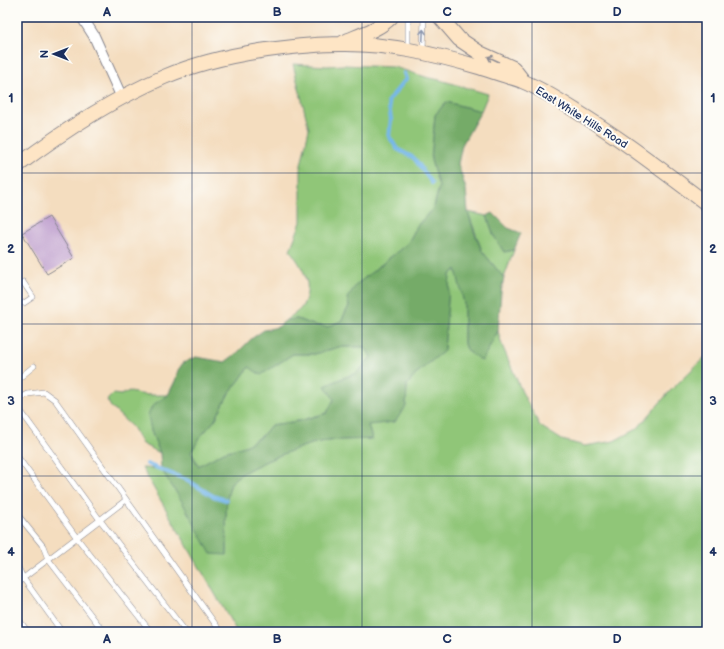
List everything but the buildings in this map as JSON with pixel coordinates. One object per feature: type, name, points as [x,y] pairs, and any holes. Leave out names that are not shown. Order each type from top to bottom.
[{"type":"main road","points":[[339,44],[372,31],[381,26],[391,17]]},
{"type":"main road","points":[[440,17],[459,39],[480,53],[513,68],[523,82]]},
{"type":"main road","name":"East White Hills Road","points":[[17,166],[77,123],[164,77],[209,62],[262,51],[292,47],[339,44],[367,45],[423,52],[449,58],[523,82],[557,99],[599,125],[707,204]]},
{"type":"street","points":[[82,17],[94,36],[122,98]]},
{"type":"lane","points":[[408,17],[408,50]]},
{"type":"lane","points":[[423,52],[424,17]]},
{"type":"lane","points":[[707,68],[705,87],[707,101]]},
{"type":"lane","points":[[23,282],[33,297],[24,303]]},
{"type":"lane","points":[[17,380],[34,366]]},
{"type":"lane","points":[[17,400],[28,394],[44,392],[55,400],[221,632]]},
{"type":"lane","points":[[17,406],[100,520],[186,632]]},
{"type":"lane","points":[[17,456],[77,538],[151,632]]},
{"type":"lane","points":[[17,583],[126,500]]},
{"type":"lane","points":[[17,514],[43,546],[48,559],[104,632]]},
{"type":"lane","points":[[17,565],[23,578],[62,632]]},
{"type":"lane","points":[[17,617],[28,632]]},
{"type":"green space","points":[[293,64],[394,67],[488,94],[481,111],[446,102],[435,115],[431,160],[439,187],[434,207],[417,226],[408,243],[356,285],[349,306],[341,321],[327,327],[314,325],[297,319],[286,320],[302,307],[307,290],[305,276],[299,263],[290,250],[301,222],[301,165],[309,129]]},
{"type":"green space","points":[[446,102],[481,111],[462,145],[458,164],[466,189],[468,212],[475,234],[482,251],[504,278],[501,292],[498,331],[482,361],[469,352],[464,344],[464,304],[456,269],[450,275],[444,351],[418,372],[407,385],[406,406],[395,422],[368,425],[372,439],[333,440],[312,444],[273,458],[237,477],[232,482],[227,498],[227,555],[211,554],[181,500],[161,469],[160,453],[151,431],[148,415],[153,405],[168,395],[175,381],[178,370],[183,363],[196,357],[225,362],[237,353],[251,339],[264,330],[278,327],[286,320],[297,319],[314,325],[327,327],[341,321],[349,306],[347,298],[356,285],[408,243],[417,226],[434,207],[439,187],[431,160],[435,115]],"holes":[[[339,347],[365,347],[371,357],[357,373],[325,386],[334,399],[327,413],[299,421],[271,425],[262,436],[245,446],[224,452],[198,466],[191,452],[201,436],[215,420],[229,393],[249,367],[261,375],[293,354],[315,354]]]},
{"type":"green space","points":[[468,212],[487,216],[494,236],[504,252],[514,250],[504,278],[482,251]]},
{"type":"green space","points":[[493,213],[508,228],[521,233],[514,250],[504,252],[494,236],[487,216]]},
{"type":"green space","points":[[457,269],[464,304],[464,344],[469,352],[482,360],[498,331],[502,345],[522,392],[540,426],[562,440],[585,446],[614,441],[638,428],[670,391],[707,355],[707,632],[237,632],[142,468],[161,469],[181,499],[227,555],[227,498],[232,482],[237,477],[273,458],[300,447],[333,440],[372,439],[368,425],[406,406],[407,385],[418,372],[444,350],[450,275]]},
{"type":"green space","points":[[339,347],[366,347],[371,357],[357,373],[340,379],[334,399],[327,413],[299,421],[271,425],[262,436],[245,446],[224,452],[199,466],[191,452],[201,436],[215,420],[229,393],[249,367],[277,364],[293,354],[315,354]]},
{"type":"green space","points":[[129,391],[143,394],[168,395],[153,405],[151,431],[160,453],[142,444],[132,427],[111,407],[107,400],[113,394],[121,395]]},
{"type":"waterway","points":[[404,73],[406,79],[388,101],[391,119],[389,136],[397,149],[414,158],[432,183]]},
{"type":"waterway","points":[[147,464],[187,480],[213,496],[226,500]]}]
